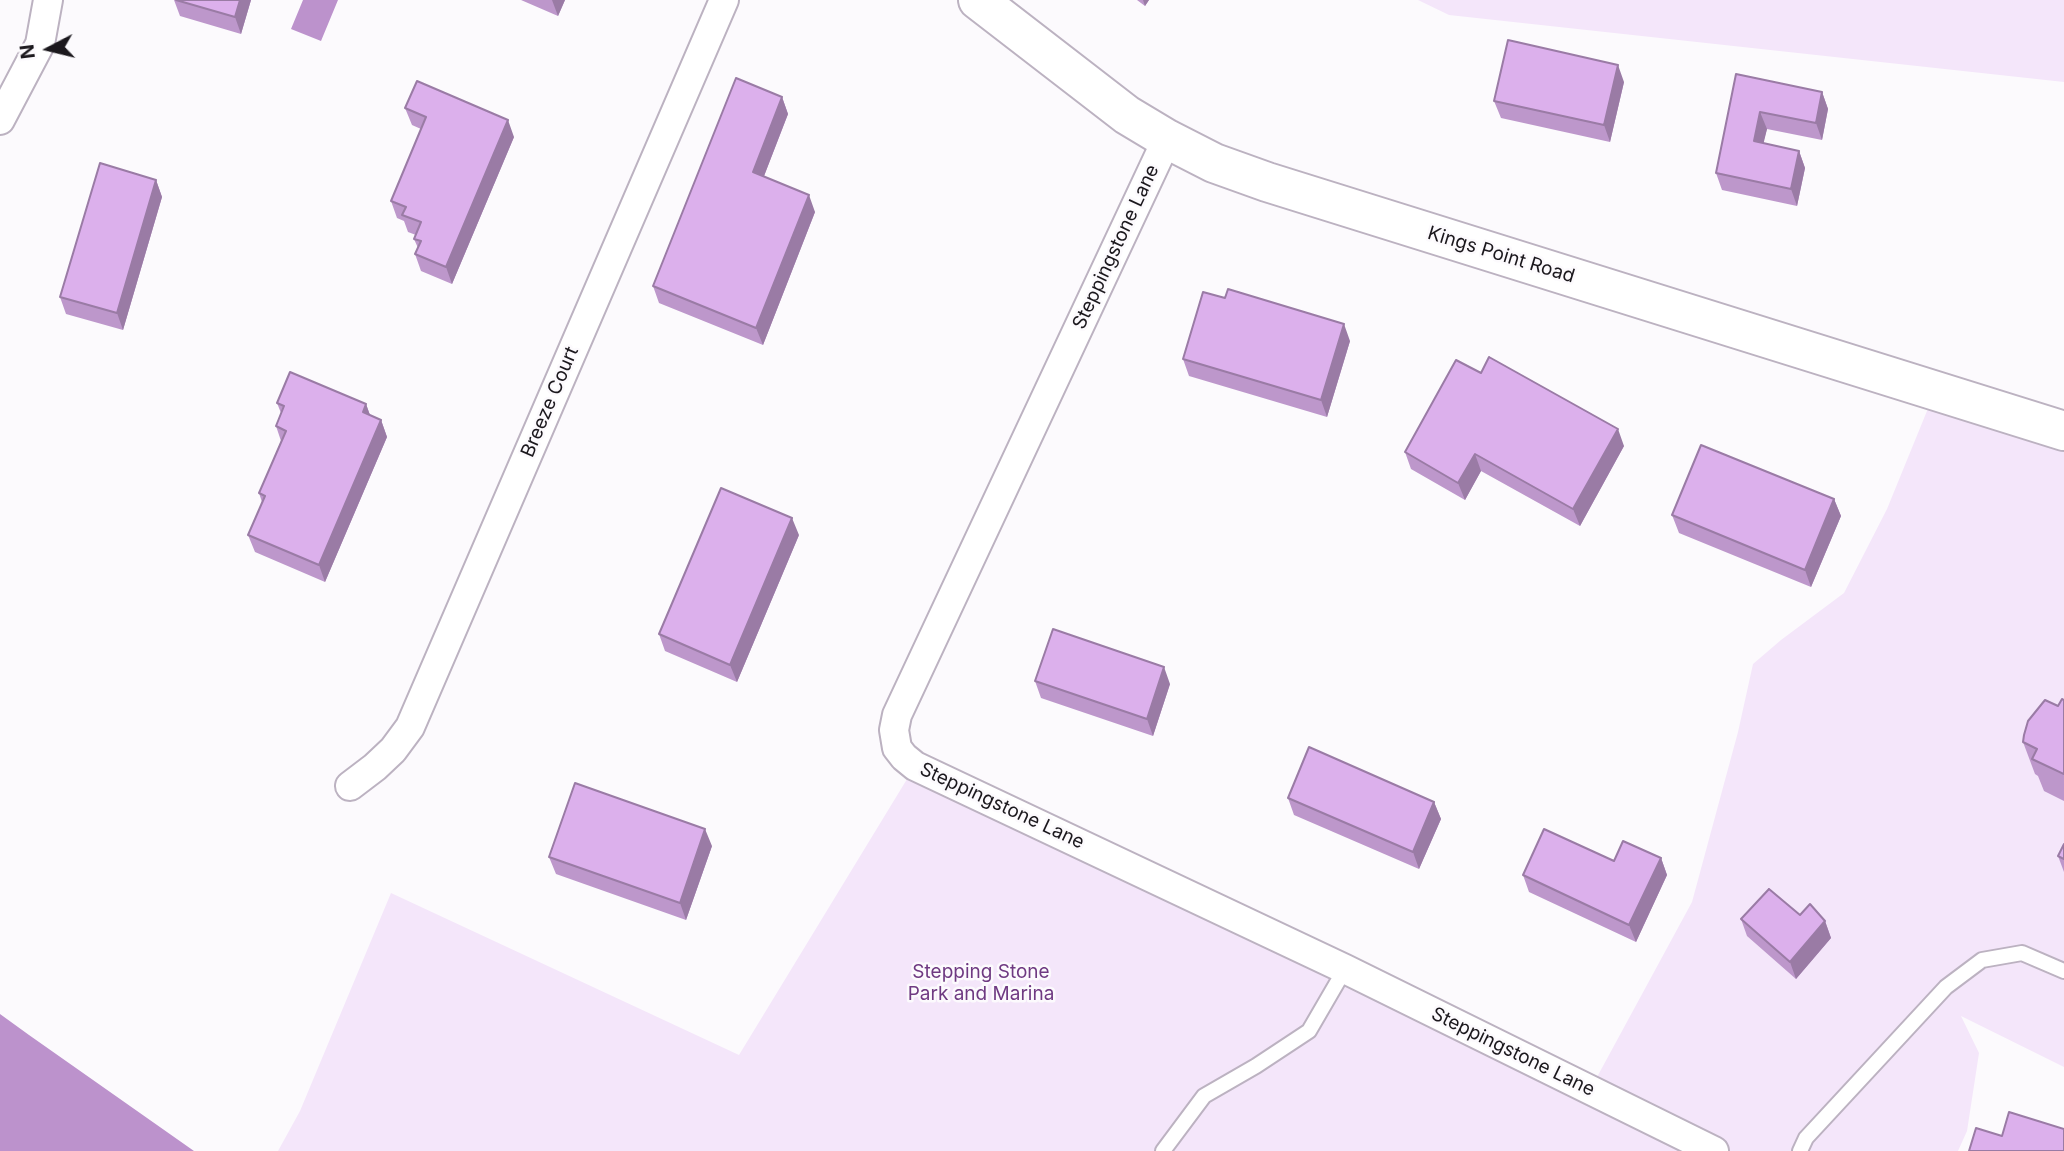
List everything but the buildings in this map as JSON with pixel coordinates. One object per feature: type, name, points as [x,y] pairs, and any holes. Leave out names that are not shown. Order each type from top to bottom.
[{"type":"main road","name":"Kings Point Road","points":[[978,0],[1088,86],[1167,139],[1214,163],[1267,182],[2064,431]]},
{"type":"street","points":[[0,120],[40,44],[48,0]]},
{"type":"street","name":"Breeze Court","points":[[350,786],[375,768],[410,727],[724,0]]},
{"type":"street","name":"Steppingstone Lane","points":[[1167,139],[897,715],[894,730],[897,748],[915,766],[1345,969],[1714,1151]]},
{"type":"lane","points":[[1800,1151],[1806,1138],[1946,987],[1982,960],[2022,953],[2064,971]]},
{"type":"lane","points":[[1163,1151],[1204,1096],[1309,1031],[1345,969]]},
{"type":"green space","points":[[1418,0],[2064,0],[2064,82],[1449,15]]},
{"type":"green space","name":"Stepping Stone Park and Marina","points":[[1938,384],[2064,423],[2064,1067],[1961,1016],[1979,1053],[1967,1131],[1958,1151],[278,1151],[300,1111],[391,893],[739,1055],[915,766],[1590,1090],[1692,902],[1738,732],[1753,664],[1844,593],[1887,509]]},
{"type":"shaded area","points":[[303,0],[338,0],[321,41],[291,29]]},
{"type":"shaded area","points":[[0,1014],[29,1035],[194,1151],[0,1151]]}]
